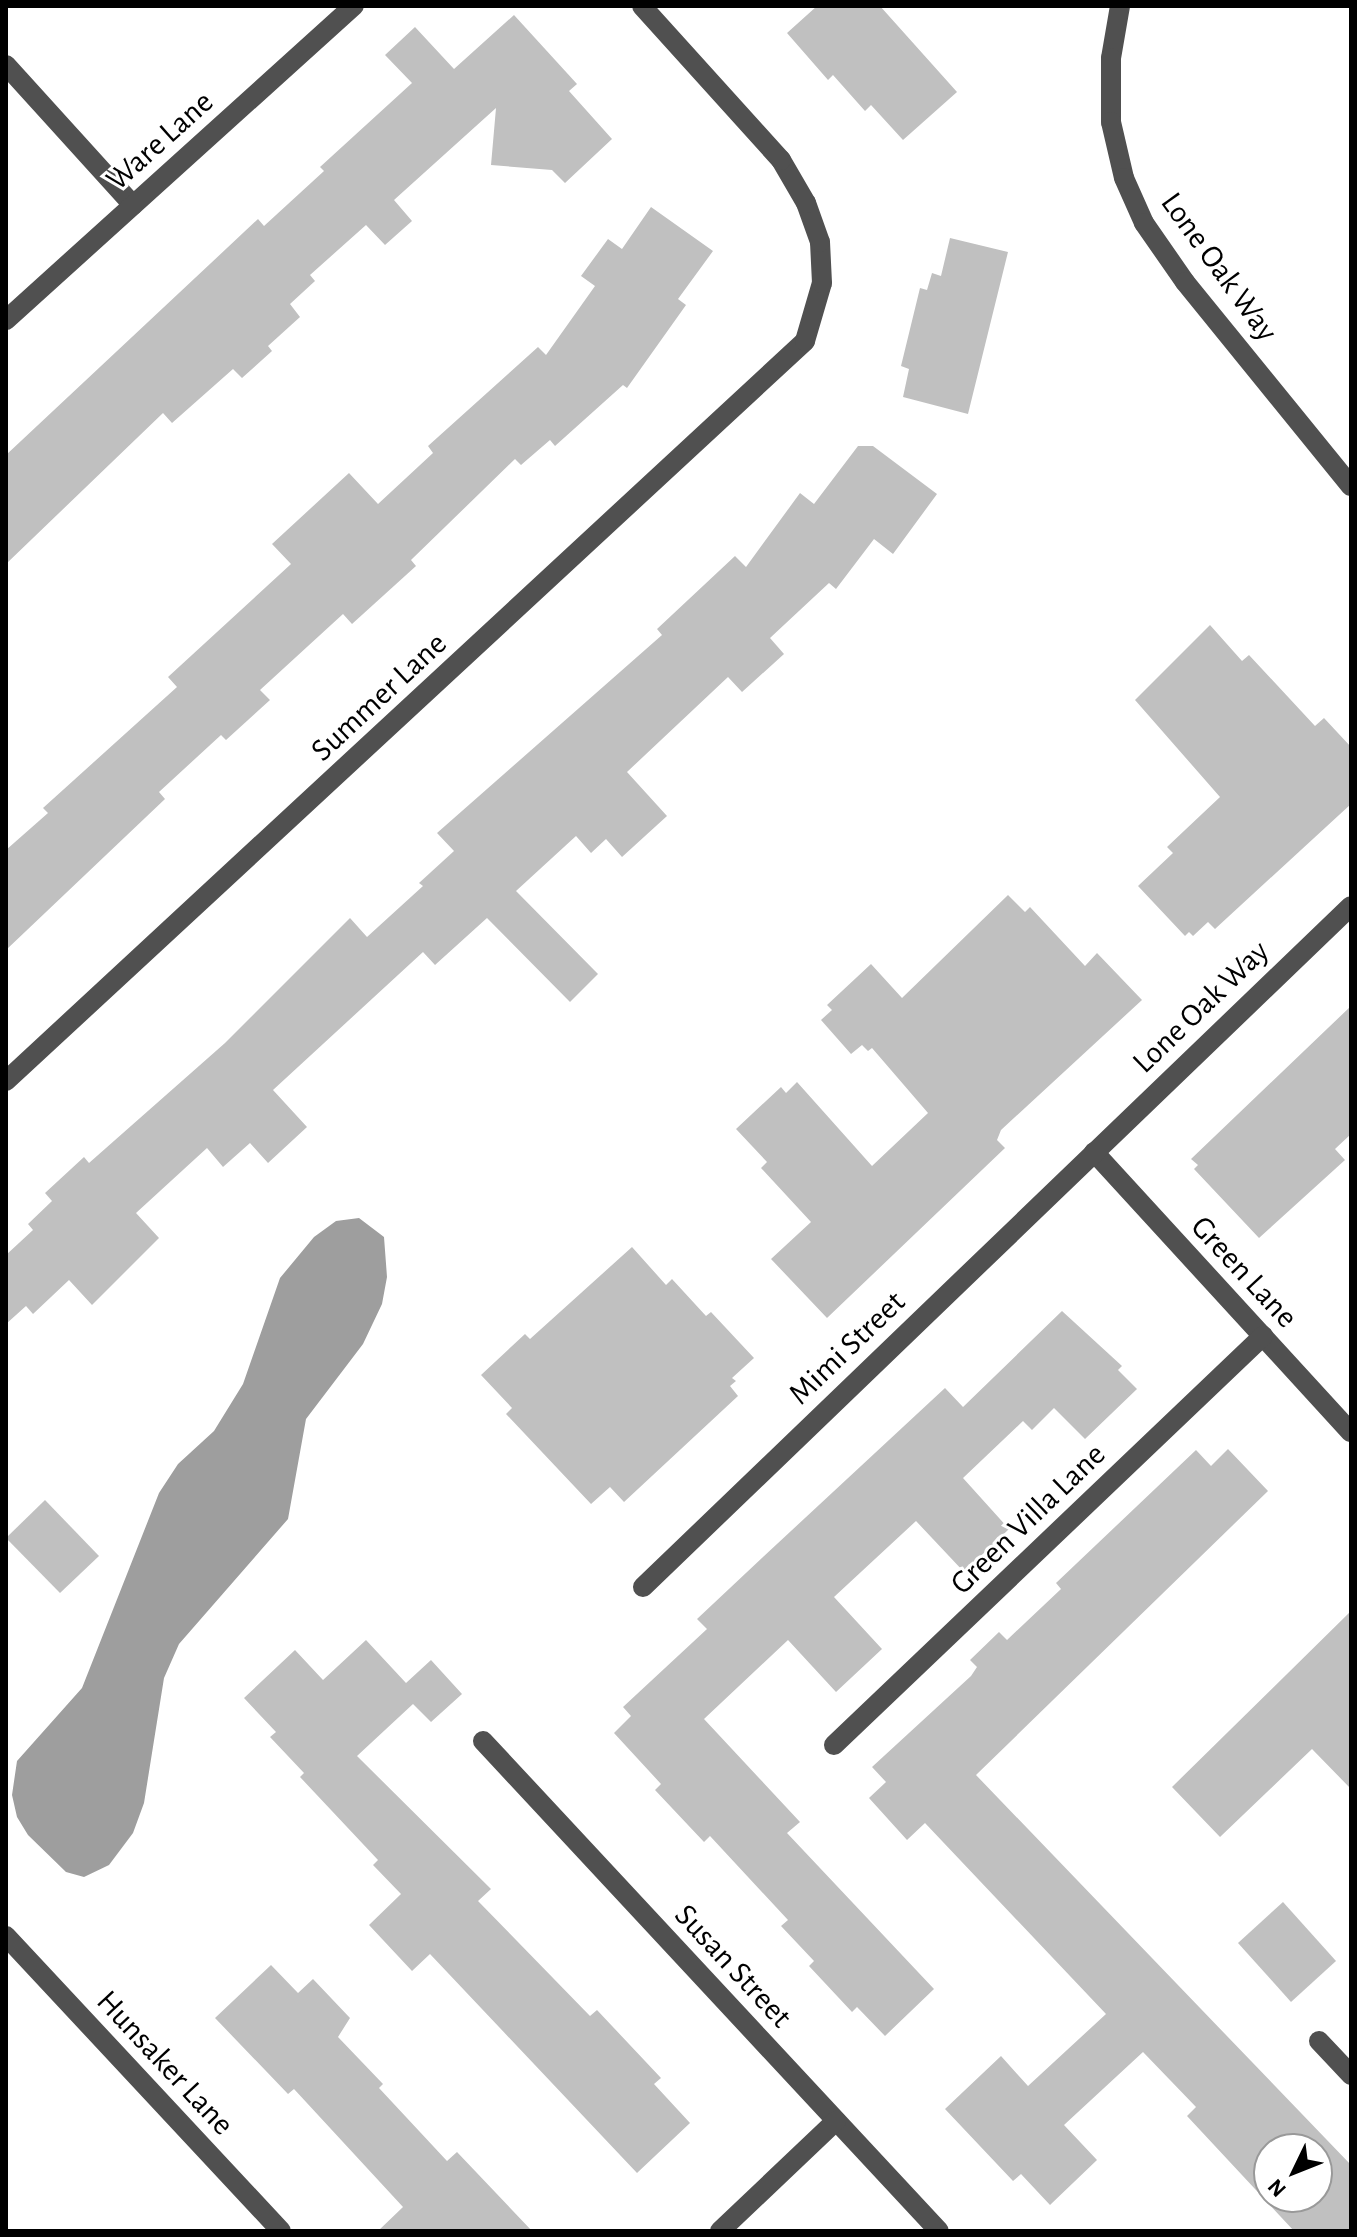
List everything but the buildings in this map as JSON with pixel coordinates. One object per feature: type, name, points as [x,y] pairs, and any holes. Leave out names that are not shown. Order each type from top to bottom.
[{"type":"street","name":"Ware Lane","points":[[6,320],[354,6]]},
{"type":"street","name":"Summer Lane","points":[[6,1081],[793,357],[819,306],[820,253],[814,221],[781,160],[642,6]]},
{"type":"street","name":"Lone Oak Way","points":[[1120,6],[1111,58],[1111,122],[1124,178],[1144,223],[1185,282],[1351,486]]},
{"type":"street","points":[[6,65],[133,205]]},
{"type":"street","name":"Lone Oak Way","points":[[1094,1152],[1351,906]]},
{"type":"street","name":"Green Lane","points":[[1094,1152],[1351,1432]]},
{"type":"street","name":"Mimi Street","points":[[643,1587],[1094,1152]]},
{"type":"street","name":"Green Villa Lane","points":[[834,1745],[1263,1336]]},
{"type":"street","name":"Susan Street","points":[[483,1741],[939,2231]]},
{"type":"street","name":"Hunsaker Lane","points":[[6,1936],[281,2231]]},
{"type":"street","points":[[1319,2041],[1351,2075]]},
{"type":"street","points":[[720,2231],[836,2121]]},
{"type":"shaded area","points":[[359,1218],[384,1237],[387,1277],[382,1304],[363,1344],[306,1419],[288,1519],[179,1644],[164,1678],[144,1803],[133,1833],[109,1865],[84,1877],[66,1872],[28,1835],[17,1817],[12,1795],[17,1761],[82,1688],[159,1493],[178,1464],[214,1431],[243,1384],[280,1278],[314,1237],[336,1221]]}]
